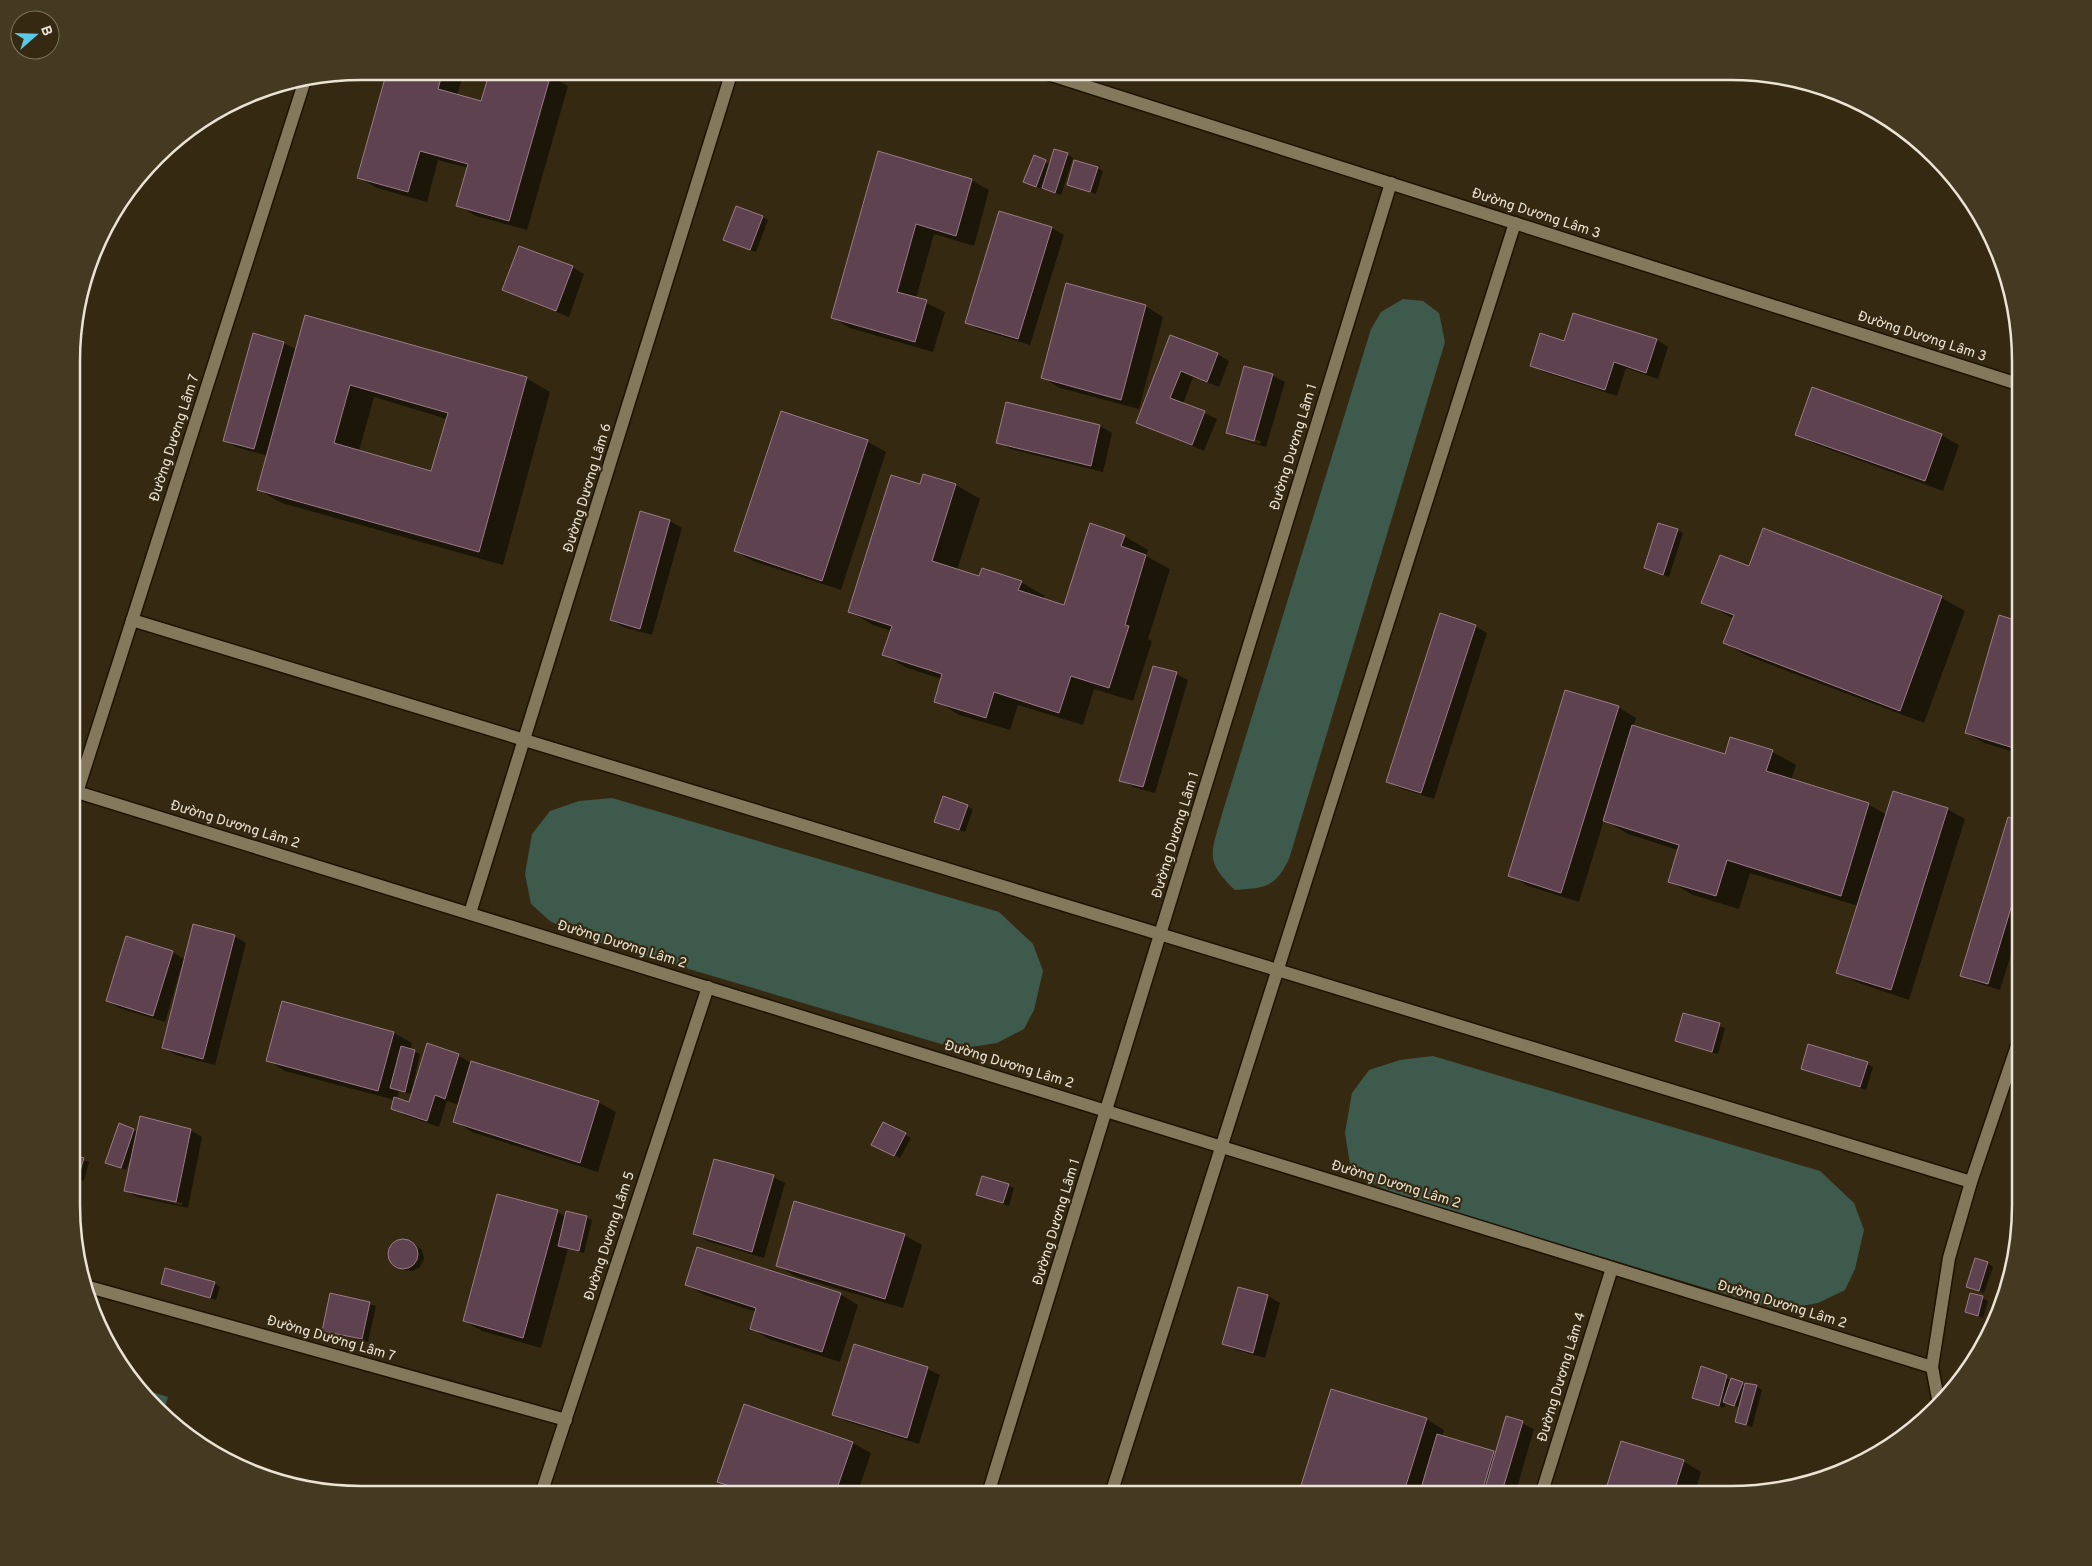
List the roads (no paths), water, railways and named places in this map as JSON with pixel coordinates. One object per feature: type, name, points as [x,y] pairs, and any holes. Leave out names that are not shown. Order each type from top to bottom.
[{"type":"street","name":"Đường Dương Lâm 6","points":[[470,913],[729,80]]},
{"type":"street","name":"Đường Dương Lâm 3","points":[[1067,80],[2012,382]]},
{"type":"street","name":"Đường Dương Lâm 7","points":[[80,783],[304,85]]},
{"type":"street","name":"Đường Dương Lâm 1","points":[[991,1486],[1108,1111],[1391,183]]},
{"type":"street","points":[[1114,1486],[1515,223]]},
{"type":"street","points":[[132,620],[1971,1182]]},
{"type":"street","name":"Đường Dương Lâm 2","points":[[80,793],[1932,1366]]},
{"type":"street","name":"Đường Dương Lâm 5","points":[[544,1486],[708,987]]},
{"type":"street","points":[[1937,1395],[1932,1366],[1949,1258],[1971,1182],[2012,1061]]},
{"type":"street","name":"Đường Dương Lâm 4","points":[[1544,1486],[1612,1268]]},
{"type":"street","name":"Đường Dương Lâm 7","points":[[93,1288],[566,1420]]}]
